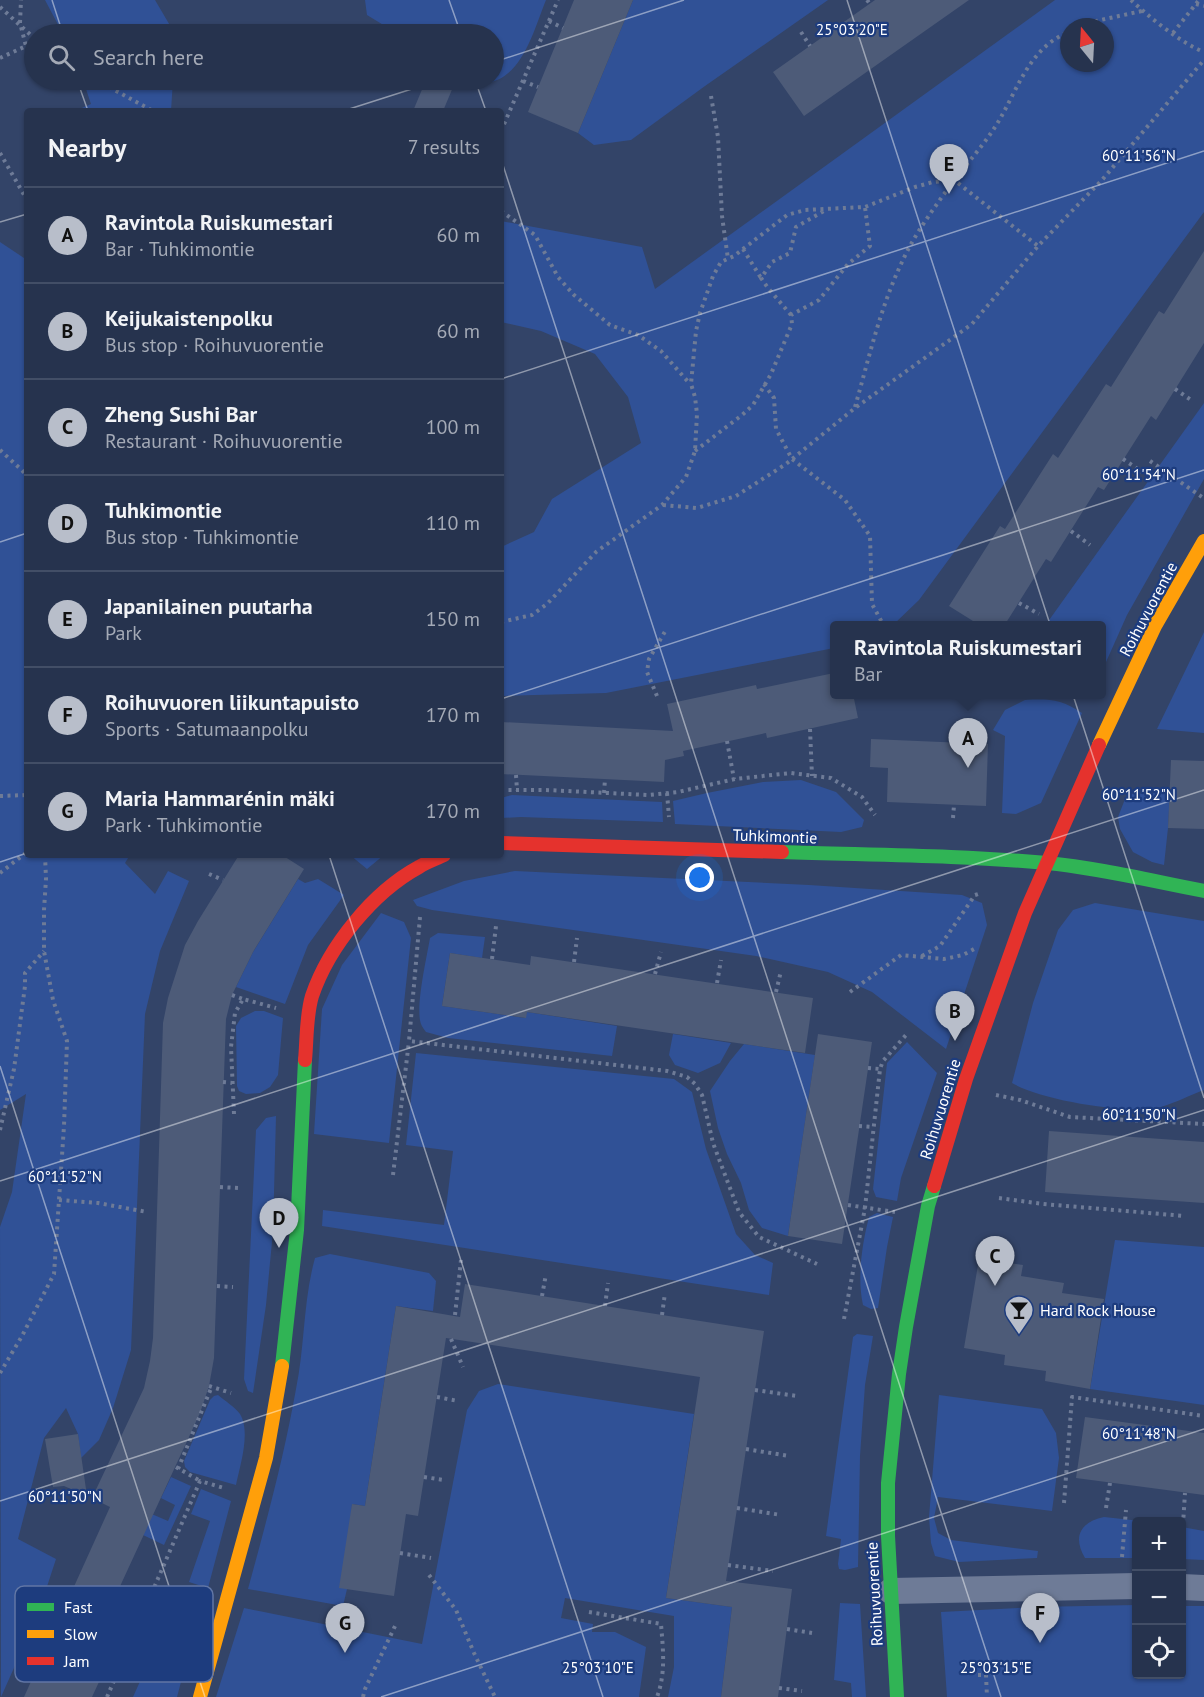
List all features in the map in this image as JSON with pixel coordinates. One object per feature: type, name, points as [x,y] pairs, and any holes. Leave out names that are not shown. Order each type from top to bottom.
[{"type":"street","name":"Roihuvuorentie","points":[[897,1697],[888,1536],[888,1483],[899,1374],[921,1238],[947,1139],[1025,913],[1150,636],[1204,541]]},
{"type":"street","name":"Tuhkimontie","points":[[504,843],[1048,863],[1204,891]]},
{"type":"street","points":[[213,1650],[266,1458],[281,1371],[297,1230],[308,1018],[312,997],[340,941],[373,902],[418,867],[438,858]]},
{"type":"street","points":[[891,1591],[1132,1586]]},
{"type":"street","points":[[1186,1587],[1204,1588]]},
{"type":"street","points":[[200,1697],[204,1682]]},
{"type":"path","points":[[21,0],[20,23],[24,38]]},
{"type":"path","points":[[504,124],[558,0]]},
{"type":"path","points":[[1131,0],[1142,11],[1193,48],[1204,52]]},
{"type":"path","points":[[1173,33],[1197,2],[1204,6]]},
{"type":"path","points":[[0,7],[24,29]]},
{"type":"path","points":[[1110,18],[1142,11]]},
{"type":"path","points":[[549,21],[563,28]]},
{"type":"path","points":[[801,32],[810,46]]},
{"type":"path","points":[[855,408],[879,319],[913,239],[954,180],[992,133],[1026,68],[1042,48],[1060,35]]},
{"type":"path","points":[[0,58],[24,47]]},
{"type":"path","points":[[662,505],[697,508],[736,496],[792,459],[855,408],[972,324],[1038,246],[1102,180],[1204,60]]},
{"type":"path","points":[[523,81],[538,87]]},
{"type":"path","points":[[114,90],[147,108]]},
{"type":"path","points":[[711,96],[718,137],[722,216],[728,259]]},
{"type":"path","points":[[0,153],[24,195]]},
{"type":"path","points":[[504,622],[532,615],[546,604],[596,552],[662,505],[686,477],[695,451],[697,414],[691,384],[696,332],[713,276],[720,263],[743,249],[787,215],[805,210],[865,207],[915,187],[954,180],[1038,246]]},
{"type":"path","points":[[791,315],[819,300],[848,264],[870,246],[865,207]]},
{"type":"path","points":[[761,278],[772,262],[790,254],[796,227],[824,212],[826,208]]},
{"type":"path","points":[[504,213],[535,235],[558,277],[574,295],[610,325],[638,335],[661,351],[691,384]]},
{"type":"path","points":[[695,451],[753,405],[771,374],[792,324],[791,315],[768,288],[743,249]]},
{"type":"path","points":[[764,384],[774,398],[776,429],[792,459],[845,500],[870,536],[872,604],[881,621]]},
{"type":"path","points":[[1175,388],[1191,400]]},
{"type":"path","points":[[0,450],[24,472]]},
{"type":"path","points":[[1123,459],[1142,472]]},
{"type":"path","points":[[1150,461],[1202,496]]},
{"type":"path","points":[[1071,531],[1090,545]]},
{"type":"path","points":[[1019,603],[1039,614]]},
{"type":"path","points":[[657,696],[647,672],[649,659],[666,628]]},
{"type":"path","points":[[810,729],[812,776]]},
{"type":"path","points":[[727,741],[735,779]]},
{"type":"path","points":[[504,790],[667,794],[735,779],[791,773],[831,778],[862,797],[875,815]]},
{"type":"path","points":[[516,775],[517,790]]},
{"type":"path","points":[[604,779],[604,793]]},
{"type":"path","points":[[667,794],[669,817]]},
{"type":"path","points":[[0,796],[24,795]]},
{"type":"path","points":[[953,818],[954,805]]},
{"type":"path","points":[[0,873],[24,854]]},
{"type":"path","points":[[0,1373],[54,1274],[67,1041],[53,1000],[44,951],[45,858]]},
{"type":"path","points":[[209,874],[223,880]]},
{"type":"path","points":[[921,957],[940,946],[975,895],[989,889]]},
{"type":"path","points":[[393,1176],[410,1041],[420,917]]},
{"type":"path","points":[[492,959],[496,926]]},
{"type":"path","points":[[574,962],[577,938]]},
{"type":"path","points":[[850,992],[901,955],[944,959],[981,948]]},
{"type":"path","points":[[0,1130],[14,1069],[25,973],[44,951]]},
{"type":"path","points":[[655,974],[660,952]]},
{"type":"path","points":[[717,983],[721,960]]},
{"type":"path","points":[[776,992],[781,970]]},
{"type":"path","points":[[232,995],[280,1009]]},
{"type":"path","points":[[234,1114],[232,1033],[235,1013],[243,999]]},
{"type":"path","points":[[843,1319],[865,1208],[880,1069],[883,1061],[906,1035]]},
{"type":"path","points":[[410,1041],[656,1070],[687,1077],[702,1095],[713,1143],[739,1212],[759,1237],[817,1264]]},
{"type":"path","points":[[868,1068],[880,1069]]},
{"type":"path","points":[[223,1082],[232,1083]]},
{"type":"path","points":[[992,1094],[1020,1100],[1070,1117],[1204,1124]]},
{"type":"path","points":[[860,1126],[873,1127]]},
{"type":"path","points":[[220,1187],[238,1188]]},
{"type":"path","points":[[999,1198],[1185,1216]]},
{"type":"path","points":[[59,1200],[98,1203],[147,1212]]},
{"type":"path","points":[[848,1205],[903,1213]]},
{"type":"path","points":[[455,1315],[461,1260]]},
{"type":"path","points":[[542,1296],[546,1274]]},
{"type":"path","points":[[605,1306],[608,1283]]},
{"type":"path","points":[[217,1286],[233,1287]]},
{"type":"path","points":[[662,1315],[665,1293]]},
{"type":"path","points":[[451,1339],[463,1367]]},
{"type":"path","points":[[229,1490],[200,1481],[177,1468],[210,1386],[231,1393]]},
{"type":"path","points":[[755,1390],[797,1396]]},
{"type":"path","points":[[437,1397],[458,1401]]},
{"type":"path","points":[[1064,1503],[1072,1397],[1204,1416]]},
{"type":"path","points":[[746,1449],[789,1456]]},
{"type":"path","points":[[424,1477],[444,1480]]},
{"type":"path","points":[[154,1586],[200,1481]]},
{"type":"path","points":[[1106,1508],[1110,1483]]},
{"type":"path","points":[[1183,1517],[1185,1493]]},
{"type":"path","points":[[737,1508],[781,1515]]},
{"type":"path","points":[[1122,1564],[1126,1510]]},
{"type":"path","points":[[400,1553],[432,1558]]},
{"type":"path","points":[[728,1565],[774,1571]]},
{"type":"path","points":[[429,1575],[456,1610],[495,1697]]},
{"type":"path","points":[[589,1612],[661,1624],[664,1652],[661,1684],[657,1697]]},
{"type":"path","points":[[363,1697],[396,1624]]},
{"type":"path","points":[[787,1629],[812,1633]]},
{"type":"path","points":[[978,1675],[986,1675],[987,1697]]},
{"type":"path","points":[[107,1697],[113,1682]]},
{"type":"path","points":[[780,1688],[802,1691]]},
{"type":"shaded area","points":[[45,0],[155,0],[169,24],[58,24]]},
{"type":"shaded area","points":[[365,0],[546,0],[525,52],[517,64],[504,76],[504,24],[382,24],[367,15]]},
{"type":"shaded area","points":[[633,0],[828,0],[631,140],[594,145],[578,133]]},
{"type":"shaded area","points":[[1055,0],[1204,0],[1204,212],[919,600],[897,621],[830,621],[830,649],[606,693],[504,696],[504,546],[534,532],[552,499],[641,443],[628,397],[595,354],[541,331],[504,323],[504,222],[642,247],[655,289]]},
{"type":"shaded area","points":[[86,90],[172,90],[171,108],[82,108],[91,104]]},
{"type":"shaded area","points":[[0,242],[24,258],[24,858],[128,858],[125,863],[155,894],[168,871],[189,881],[160,951],[145,1014],[131,1350],[113,1408],[99,1440],[81,1458],[78,1434],[66,1408],[44,1438],[18,1539],[56,1559],[47,1586],[15,1586],[15,1666],[1,1697],[0,1227],[12,1192],[26,1094],[0,1110]]},
{"type":"shaded area","points":[[1204,403],[1204,479],[1127,615],[1106,662],[1106,621],[1049,621]]},
{"type":"shaded area","points":[[1204,632],[1204,733],[1157,729]]},
{"type":"shaded area","points":[[1025,700],[1055,701],[1082,713],[1041,803],[1016,814],[1002,813],[1005,736],[993,730],[1005,710]]},
{"type":"shaded area","points":[[801,780],[836,792],[864,820],[862,827],[841,832],[675,824],[673,801],[763,782]]},
{"type":"shaded area","points":[[1170,792],[1164,865],[1152,862],[1133,852],[1120,829],[1118,817],[1127,794]]},
{"type":"shaded area","points":[[512,795],[662,802],[663,822],[504,818],[504,797]]},
{"type":"shaded area","points":[[354,858],[380,858],[367,869]]},
{"type":"shaded area","points":[[515,871],[962,895],[982,903],[987,925],[946,1049],[872,992],[828,972],[756,956],[432,910],[417,906],[413,900],[464,881]]},
{"type":"shaded area","points":[[298,879],[305,883],[318,879],[344,895],[308,945],[285,1004],[236,987],[253,952]]},
{"type":"shaded area","points":[[1095,903],[1204,921],[1204,1090],[1161,1107],[1128,1109],[1063,1100],[1012,1083],[1033,1003],[1058,930],[1073,910]]},
{"type":"shaded area","points":[[381,913],[404,922],[411,938],[389,1143],[314,1134],[322,1009],[342,965]]},
{"type":"shaded area","points":[[438,933],[485,937],[482,958],[450,953],[442,1006],[525,1018],[527,1012],[617,1026],[612,1056],[448,1038],[426,1032],[421,1025],[420,995],[430,938]]},
{"type":"shaded area","points":[[255,1011],[264,1011],[283,1018],[278,1075],[270,1087],[260,1093],[246,1094],[239,1091],[237,1086],[236,1026],[241,1018]]},
{"type":"shaded area","points":[[673,1034],[731,1043],[720,1063],[698,1073],[675,1065],[669,1055]]},
{"type":"shaded area","points":[[907,1042],[937,1073],[901,1178],[897,1201],[876,1197],[873,1189],[887,1063]]},
{"type":"shaded area","points":[[744,1044],[815,1055],[788,1236],[762,1228],[749,1210],[741,1183],[718,1128],[710,1091]]},
{"type":"shaded area","points":[[416,1053],[674,1079],[692,1092],[706,1149],[736,1234],[755,1255],[773,1263],[769,1295],[322,1226],[323,1210],[444,1225],[453,1151],[406,1145]]},
{"type":"shaded area","points":[[276,1116],[273,1231],[266,1305],[253,1393],[248,1391],[244,1379],[256,1130],[266,1118]]},
{"type":"shaded area","points":[[877,1213],[893,1217],[878,1308],[871,1309],[863,1305],[860,1284],[861,1261],[869,1217]]},
{"type":"shaded area","points":[[1115,1240],[1204,1247],[1204,1405],[1090,1389]]},
{"type":"shaded area","points":[[330,1254],[429,1273],[436,1281],[433,1311],[396,1306],[365,1506],[352,1504],[347,1589],[343,1606],[248,1589],[291,1414],[299,1373],[311,1274],[315,1258]]},
{"type":"shaded area","points":[[857,1334],[873,1336],[865,1385],[860,1456],[858,1567],[845,1570],[839,1569],[838,1564],[841,1539],[826,1536],[853,1337]]},
{"type":"shaded area","points":[[498,1384],[694,1414],[666,1598],[732,1607],[721,1697],[668,1697],[674,1667],[674,1616],[565,1598],[561,1618],[593,1624],[592,1632],[615,1632],[646,1647],[639,1697],[216,1697],[244,1608],[422,1644],[467,1410],[479,1391]]},
{"type":"shaded area","points":[[218,1395],[238,1411],[245,1430],[244,1449],[236,1485],[190,1472],[185,1467],[184,1461],[210,1400]]},
{"type":"shaded area","points":[[939,1395],[1042,1409],[1056,1433],[1059,1458],[1052,1511],[938,1497],[934,1518],[938,1533],[951,1540],[1038,1551],[1037,1558],[959,1562],[935,1556],[931,1543],[929,1517]]},
{"type":"shaded area","points":[[171,1477],[191,1486],[164,1545],[143,1535],[147,1512],[168,1521],[175,1505],[161,1498]]},
{"type":"shaded area","points":[[201,1489],[231,1501],[209,1586],[189,1582],[210,1521],[191,1514]]},
{"type":"shaded area","points":[[1104,1517],[1132,1520],[1132,1558],[1085,1558],[1079,1537],[1084,1526]]},
{"type":"shaded area","points":[[1186,1528],[1204,1531],[1204,1560],[1186,1559]]},
{"type":"shaded area","points":[[840,1603],[860,1604],[866,1697],[852,1697],[851,1683],[834,1680]]},
{"type":"shaded area","points":[[1132,1605],[1132,1679],[1186,1679],[1186,1606],[1204,1606],[1204,1697],[947,1697],[941,1612]]},
{"type":"shaded area","points":[[140,1682],[181,1682],[177,1697],[133,1697]]},
{"type":"building","points":[[574,0],[633,0],[578,133],[528,112]]},
{"type":"building","points":[[875,0],[969,0],[804,116],[773,72]]},
{"type":"building","points":[[422,90],[452,90],[444,108],[414,108]]},
{"type":"building","points":[[1204,251],[1204,343],[1156,420],[1151,416],[1104,490],[1098,487],[1051,562],[1046,559],[1007,621],[973,621],[949,606],[1000,526],[1005,529],[1053,454],[1058,458],[1106,384],[1111,387],[1159,311],[1164,314]]},
{"type":"building","points":[[830,674],[830,699],[854,699],[858,718],[767,738],[766,733],[683,751],[684,756],[665,760],[664,782],[504,774],[504,722],[673,731],[667,704],[756,685],[757,689]]},
{"type":"building","points":[[871,739],[988,744],[986,806],[887,802],[888,768],[870,767]]},
{"type":"building","points":[[1171,760],[1204,761],[1204,829],[1168,828]]},
{"type":"building","points":[[237,858],[287,858],[304,869],[253,952],[232,995],[226,1019],[214,1358],[209,1386],[200,1413],[120,1586],[74,1586],[110,1507],[92,1498],[144,1388],[150,1361],[153,1338],[163,1023],[168,998],[185,945]]},
{"type":"building","points":[[450,953],[530,965],[531,956],[813,998],[805,1053],[527,1012],[526,1018],[442,1006]]},
{"type":"building","points":[[818,1034],[872,1042],[842,1244],[788,1236]]},
{"type":"building","points":[[1049,1131],[1204,1142],[1204,1203],[1045,1192]]},
{"type":"building","points":[[979,1259],[1023,1265],[1021,1276],[1064,1283],[1062,1293],[1104,1299],[1090,1389],[1045,1381],[1046,1371],[1004,1365],[1005,1355],[964,1348]]},
{"type":"building","points":[[465,1284],[764,1331],[726,1581],[792,1589],[778,1697],[721,1697],[732,1607],[666,1598],[700,1377],[446,1338],[418,1516],[406,1514],[394,1596],[339,1588],[352,1504],[365,1506],[396,1306],[460,1317]]},
{"type":"building","points":[[1085,1417],[1204,1433],[1204,1495],[1076,1478]]},
{"type":"building","points":[[78,1434],[87,1496],[64,1486],[53,1487],[45,1439]]},
{"type":"building","points":[[31,1682],[99,1682],[92,1697],[24,1697]]},
{"type":"traffic: fast","points":[[782,852],[948,857],[1047,863],[1106,871],[1204,891]]},
{"type":"traffic: fast","points":[[282,1366],[297,1230],[305,1060]]},
{"type":"traffic: fast","points":[[897,1697],[888,1536],[888,1483],[906,1327],[928,1206],[934,1186]]},
{"type":"traffic: slow","points":[[1099,745],[1155,626],[1204,541]]},
{"type":"traffic: slow","points":[[213,1650],[266,1458],[282,1366]]},
{"type":"traffic: slow","points":[[200,1697],[204,1682]]},
{"type":"traffic: jam","points":[[934,1186],[966,1079],[1025,913],[1099,745]]},
{"type":"traffic: jam","points":[[504,843],[782,852]]},
{"type":"traffic: jam","points":[[305,1060],[310,1004],[329,958],[355,922],[385,891],[419,867],[438,858]]},
{"type":"place","name":"Japanilainen puutarha","points":[[949,194]]},
{"type":"place","name":"Ravintola Ruiskumestari","points":[[968,768]]},
{"type":"place","name":"Keijukaistenpolku","points":[[955,1041]]},
{"type":"place","name":"Tuhkimontie","points":[[279,1248]]},
{"type":"place","name":"Zheng Sushi Bar","points":[[995,1286]]},
{"type":"place","name":"Hard Rock House","points":[[1019,1336]]},
{"type":"place","name":"Roihuvuoren liikuntapuisto","points":[[1040,1643]]},
{"type":"place","name":"Maria Hammarénin mäki","points":[[345,1653]]}]
